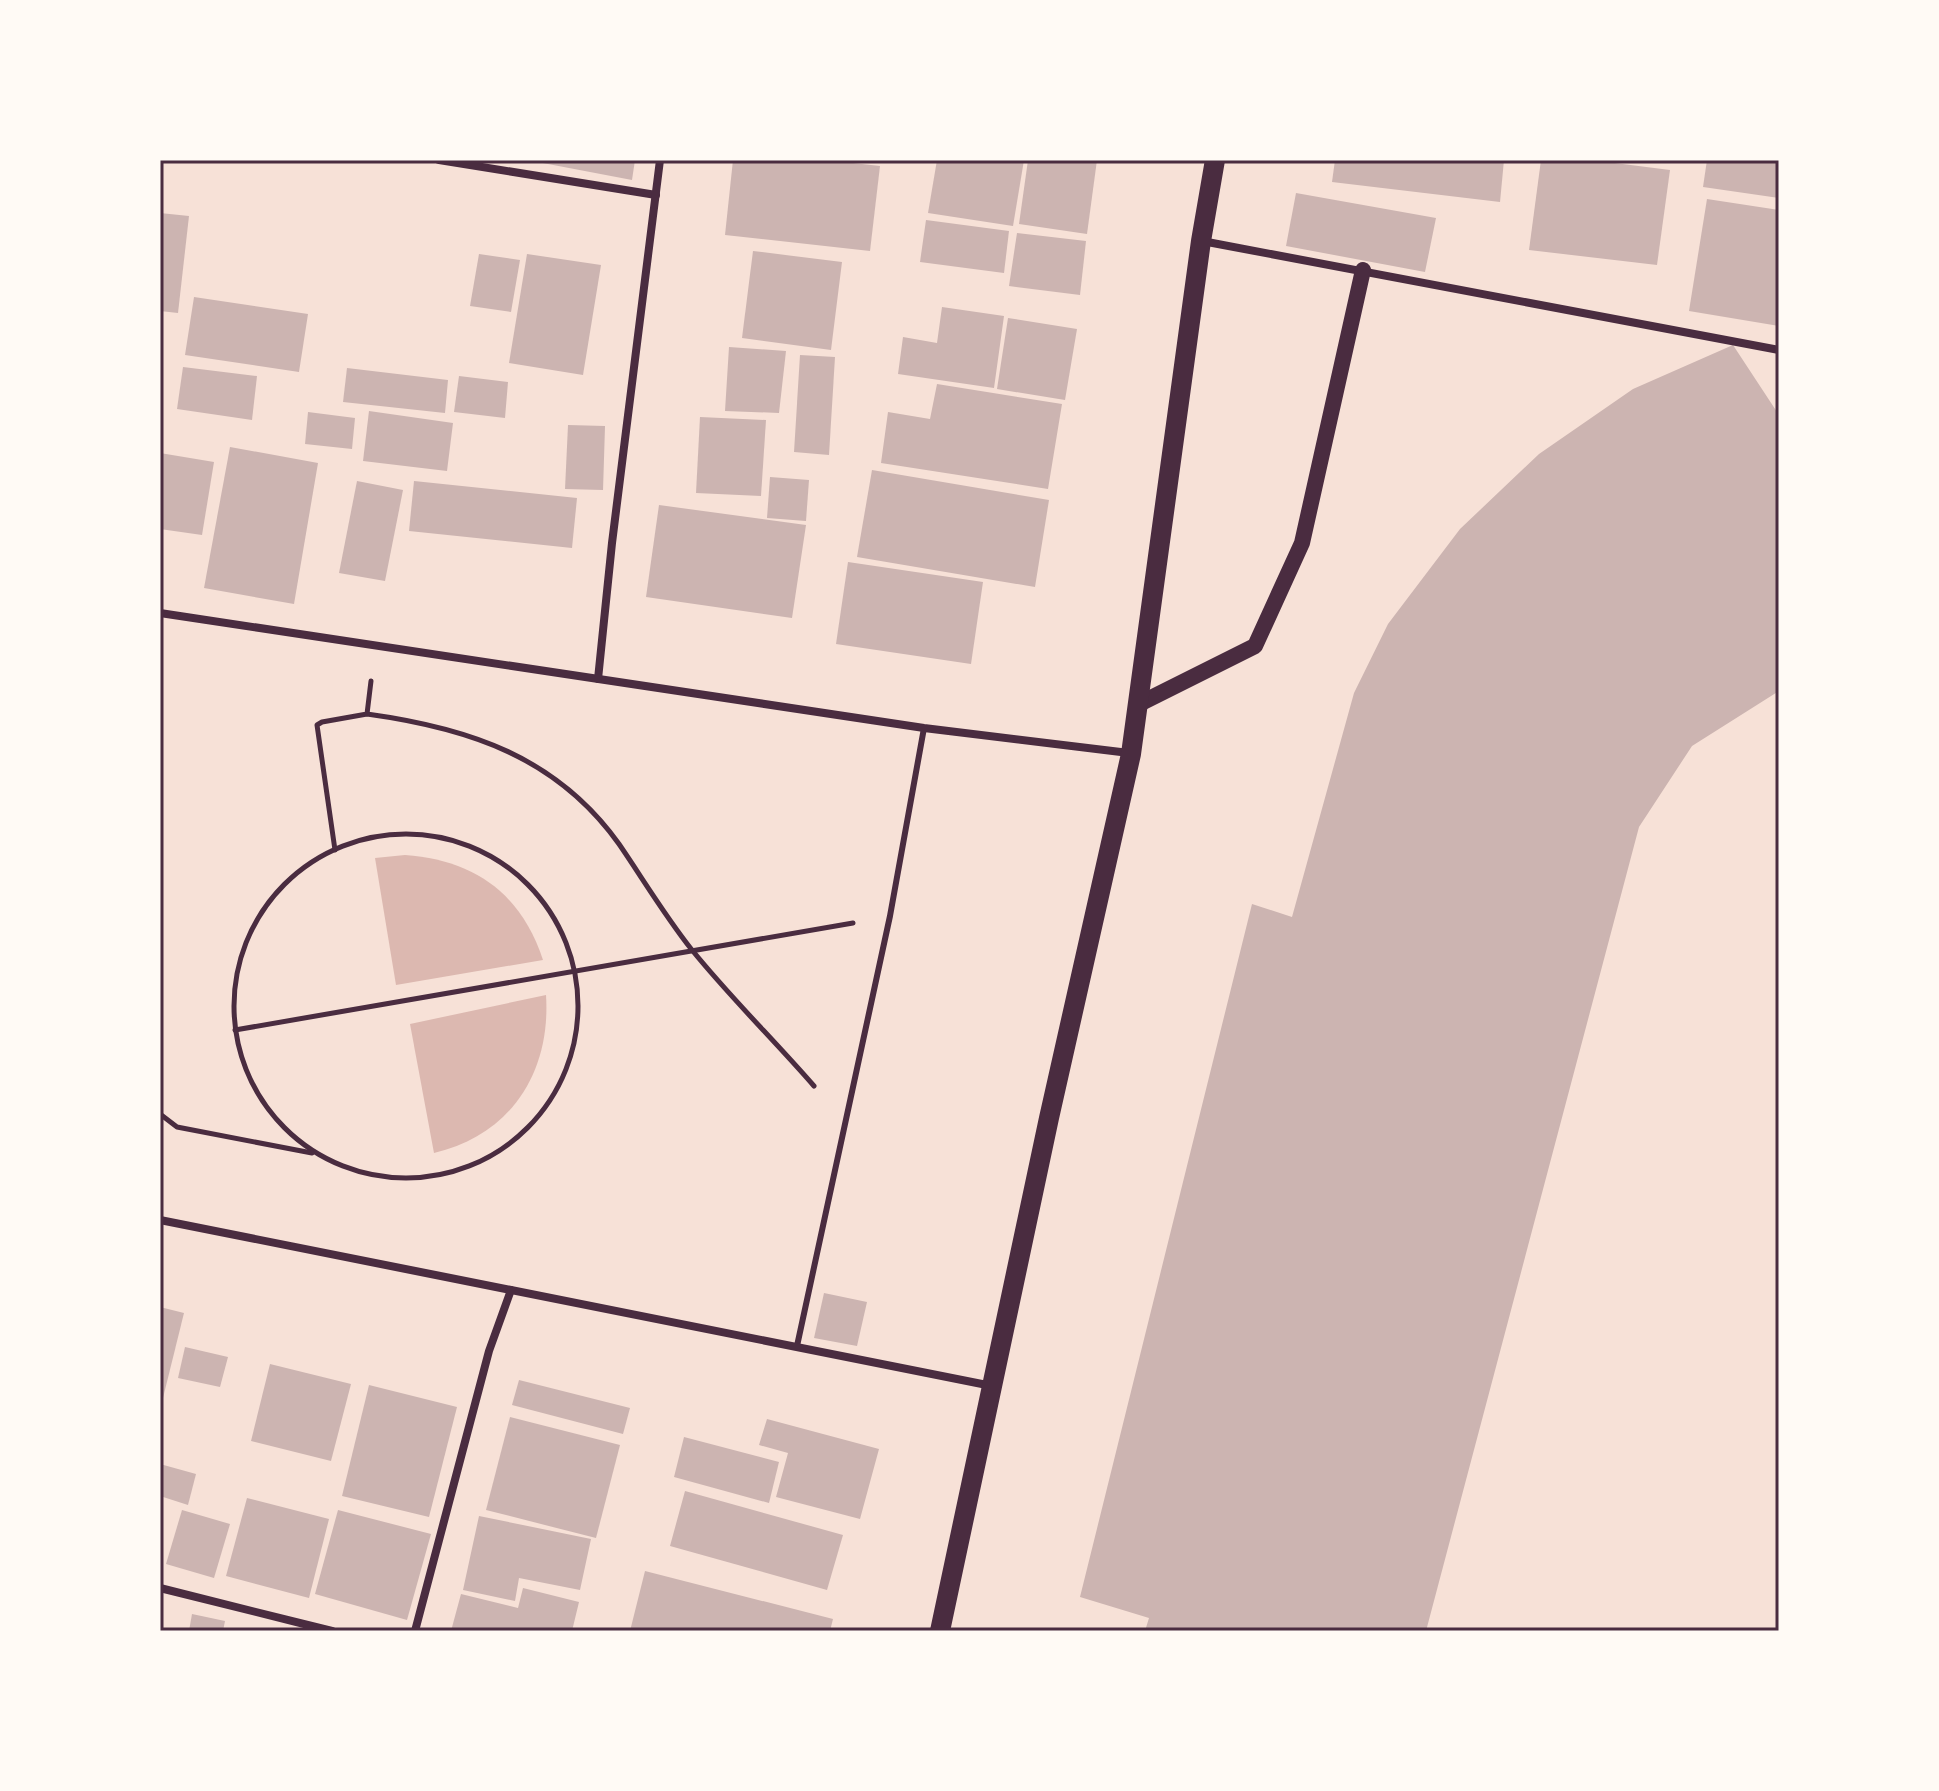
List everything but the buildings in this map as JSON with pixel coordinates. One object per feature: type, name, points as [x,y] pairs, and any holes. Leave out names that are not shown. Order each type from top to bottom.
[{"type":"main road","points":[[940,1631],[1131,754],[1201,241],[1215,160]]},
{"type":"main road","points":[[1137,705],[1255,646],[1302,543],[1363,270]]},
{"type":"street","points":[[439,160],[656,195]]},
{"type":"street","points":[[598,679],[660,160]]},
{"type":"street","points":[[1201,241],[1779,350]]},
{"type":"street","points":[[160,613],[924,728],[1131,754]]},
{"type":"street","points":[[160,1220],[992,1386]]},
{"type":"street","points":[[415,1631],[489,1351],[511,1290]]},
{"type":"street","points":[[160,1588],[332,1631]]},
{"type":"lane","points":[[797,1346],[890,916],[924,728]]},
{"type":"path","points":[[367,714],[375,644]]},
{"type":"path","points":[[335,850],[317,725],[322,722],[367,714],[426,724],[490,742],[533,763],[569,789],[594,813],[692,950],[810,1082]]},
{"type":"path","points":[[394,835],[440,839],[484,853],[510,870],[534,890],[553,914],[576,971],[579,1002],[577,1032],[558,1089],[540,1115],[519,1137],[494,1155],[466,1168],[437,1176],[406,1178],[346,1168],[317,1154],[293,1136],[271,1114],[254,1088],[242,1060],[235,1030],[234,999],[238,967],[248,937],[283,886],[335,850],[364,840],[394,835]]},
{"type":"path","points":[[235,1030],[845,925]]},
{"type":"path","points":[[160,1114],[177,1127],[317,1154]]},
{"type":"shaded area","points":[[405,855],[453,864],[492,884],[522,916],[543,960],[396,985],[375,858]]},
{"type":"shaded area","points":[[546,995],[546,1023],[541,1050],[521,1096],[485,1132],[434,1153],[410,1024]]}]
